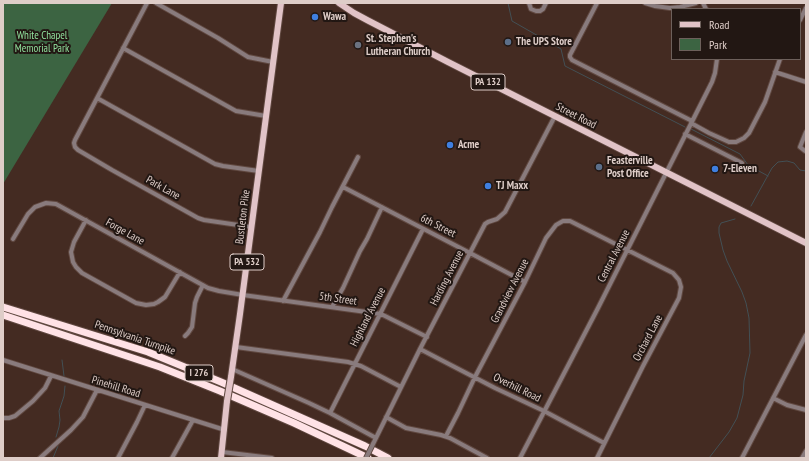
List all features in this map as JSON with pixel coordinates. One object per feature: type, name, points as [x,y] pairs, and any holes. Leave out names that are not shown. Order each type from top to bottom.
[{"type":"highway","name":"Pennsylvania Turnpike","points":[[3,307],[148,352],[221,382],[388,458]]},
{"type":"highway","name":"Pennsylvania Turnpike","points":[[3,315],[160,367],[294,423],[367,458]]},
{"type":"main road","name":"Bustleton Pike","points":[[221,455],[225,430],[227,400],[236,347],[272,62],[281,3]]},
{"type":"main road","name":"Street Road","points":[[339,3],[373,23],[806,243]]},
{"type":"street","points":[[147,3],[97,98],[215,164],[259,171]]},
{"type":"street","points":[[156,3],[248,57],[272,62]]},
{"type":"street","points":[[529,3],[531,9],[540,11],[546,3]]},
{"type":"street","points":[[597,3],[570,55],[570,58],[691,122],[708,133],[728,142],[736,142],[744,138],[749,133],[765,102],[780,60]]},
{"type":"street","points":[[645,3],[670,8],[696,3]]},
{"type":"street","points":[[801,18],[806,8]]},
{"type":"street","points":[[123,48],[236,112],[266,116]]},
{"type":"street","name":"Central Avenue","points":[[520,458],[712,82],[717,60]]},
{"type":"street","points":[[775,72],[806,82]]},
{"type":"street","name":"Park Lane","points":[[97,98],[75,140],[74,144],[76,149],[198,218],[252,227]]},
{"type":"street","name":"Harding Avenue","points":[[367,458],[401,387],[485,224],[498,219],[505,212],[555,116]]},
{"type":"street","points":[[806,132],[800,147],[806,151]]},
{"type":"street","points":[[685,134],[742,163]]},
{"type":"street","points":[[282,301],[320,232],[358,157]]},
{"type":"street","name":"6th Street","points":[[342,187],[470,252],[525,282]]},
{"type":"street","name":"Forge Lane","points":[[13,239],[31,210],[38,205],[51,203],[56,204],[203,285],[214,290],[243,295]]},
{"type":"street","points":[[332,307],[343,288],[360,251],[368,239],[382,207]]},
{"type":"street","points":[[86,220],[72,246],[72,257],[76,266],[82,273],[136,303],[146,305],[158,302],[167,294],[180,272]]},
{"type":"street","name":"Grandview Avenue","points":[[446,436],[546,238],[553,229],[561,222],[573,222],[627,250]]},
{"type":"street","name":"Highland Avenue","points":[[330,413],[423,228]]},
{"type":"street","name":"Orchard Lane","points":[[597,458],[679,298],[681,291],[681,283],[674,274],[627,250]]},
{"type":"street","points":[[185,336],[192,327],[195,302],[203,285]]},
{"type":"street","name":"5th Street","points":[[243,295],[381,314],[427,337]]},
{"type":"street","points":[[742,458],[806,335]]},
{"type":"street","points":[[236,347],[344,361],[355,364],[401,387]]},
{"type":"street","name":"Overhill Road","points":[[420,350],[544,411],[604,443]]},
{"type":"street","name":"Pinehill Road","points":[[3,360],[225,430]]},
{"type":"street","points":[[232,369],[330,413],[376,438]]},
{"type":"street","points":[[3,418],[15,416],[33,401],[42,391],[51,376]]},
{"type":"street","points":[[40,458],[83,417],[97,390]]},
{"type":"street","points":[[773,398],[790,406],[806,410]]},
{"type":"street","points":[[118,458],[145,405]]},
{"type":"street","points":[[386,417],[406,428],[446,436],[488,458]]},
{"type":"street","points":[[172,458],[193,420]]},
{"type":"street","points":[[802,458],[806,451]]},
{"type":"street","points":[[221,455],[272,458]]},
{"type":"green space","name":"White Chapel Memorial Park","points":[[3,3],[112,3],[3,184]]},
{"type":"waterway","points":[[508,3],[512,21],[561,49],[565,66],[685,127]]},
{"type":"waterway","points":[[691,129],[740,154],[748,165],[768,176]]},
{"type":"waterway","points":[[751,206],[772,168],[778,162],[787,161],[794,163],[800,170],[806,171]]},
{"type":"waterway","points":[[709,458],[729,432],[737,418],[743,395],[744,381],[750,353],[749,318],[746,303],[727,261],[719,233],[721,223],[735,219]]},
{"type":"waterway","points":[[62,360],[64,376]]},
{"type":"waterway","points":[[56,437],[60,420],[59,411],[64,396],[65,386]]},
{"type":"waterway","points":[[53,458],[58,446]]},
{"type":"place","name":"Wawa","points":[[315,17]]},
{"type":"place","name":"The UPS Store","points":[[508,42]]},
{"type":"place","name":"St. Stephen's Lutheran Church","points":[[358,45]]},
{"type":"place","name":"Acme","points":[[450,145]]},
{"type":"place","name":"Feasterville Post Office","points":[[599,167]]},
{"type":"place","name":"7-Eleven","points":[[715,169]]},
{"type":"place","name":"TJ Maxx","points":[[488,186]]}]
